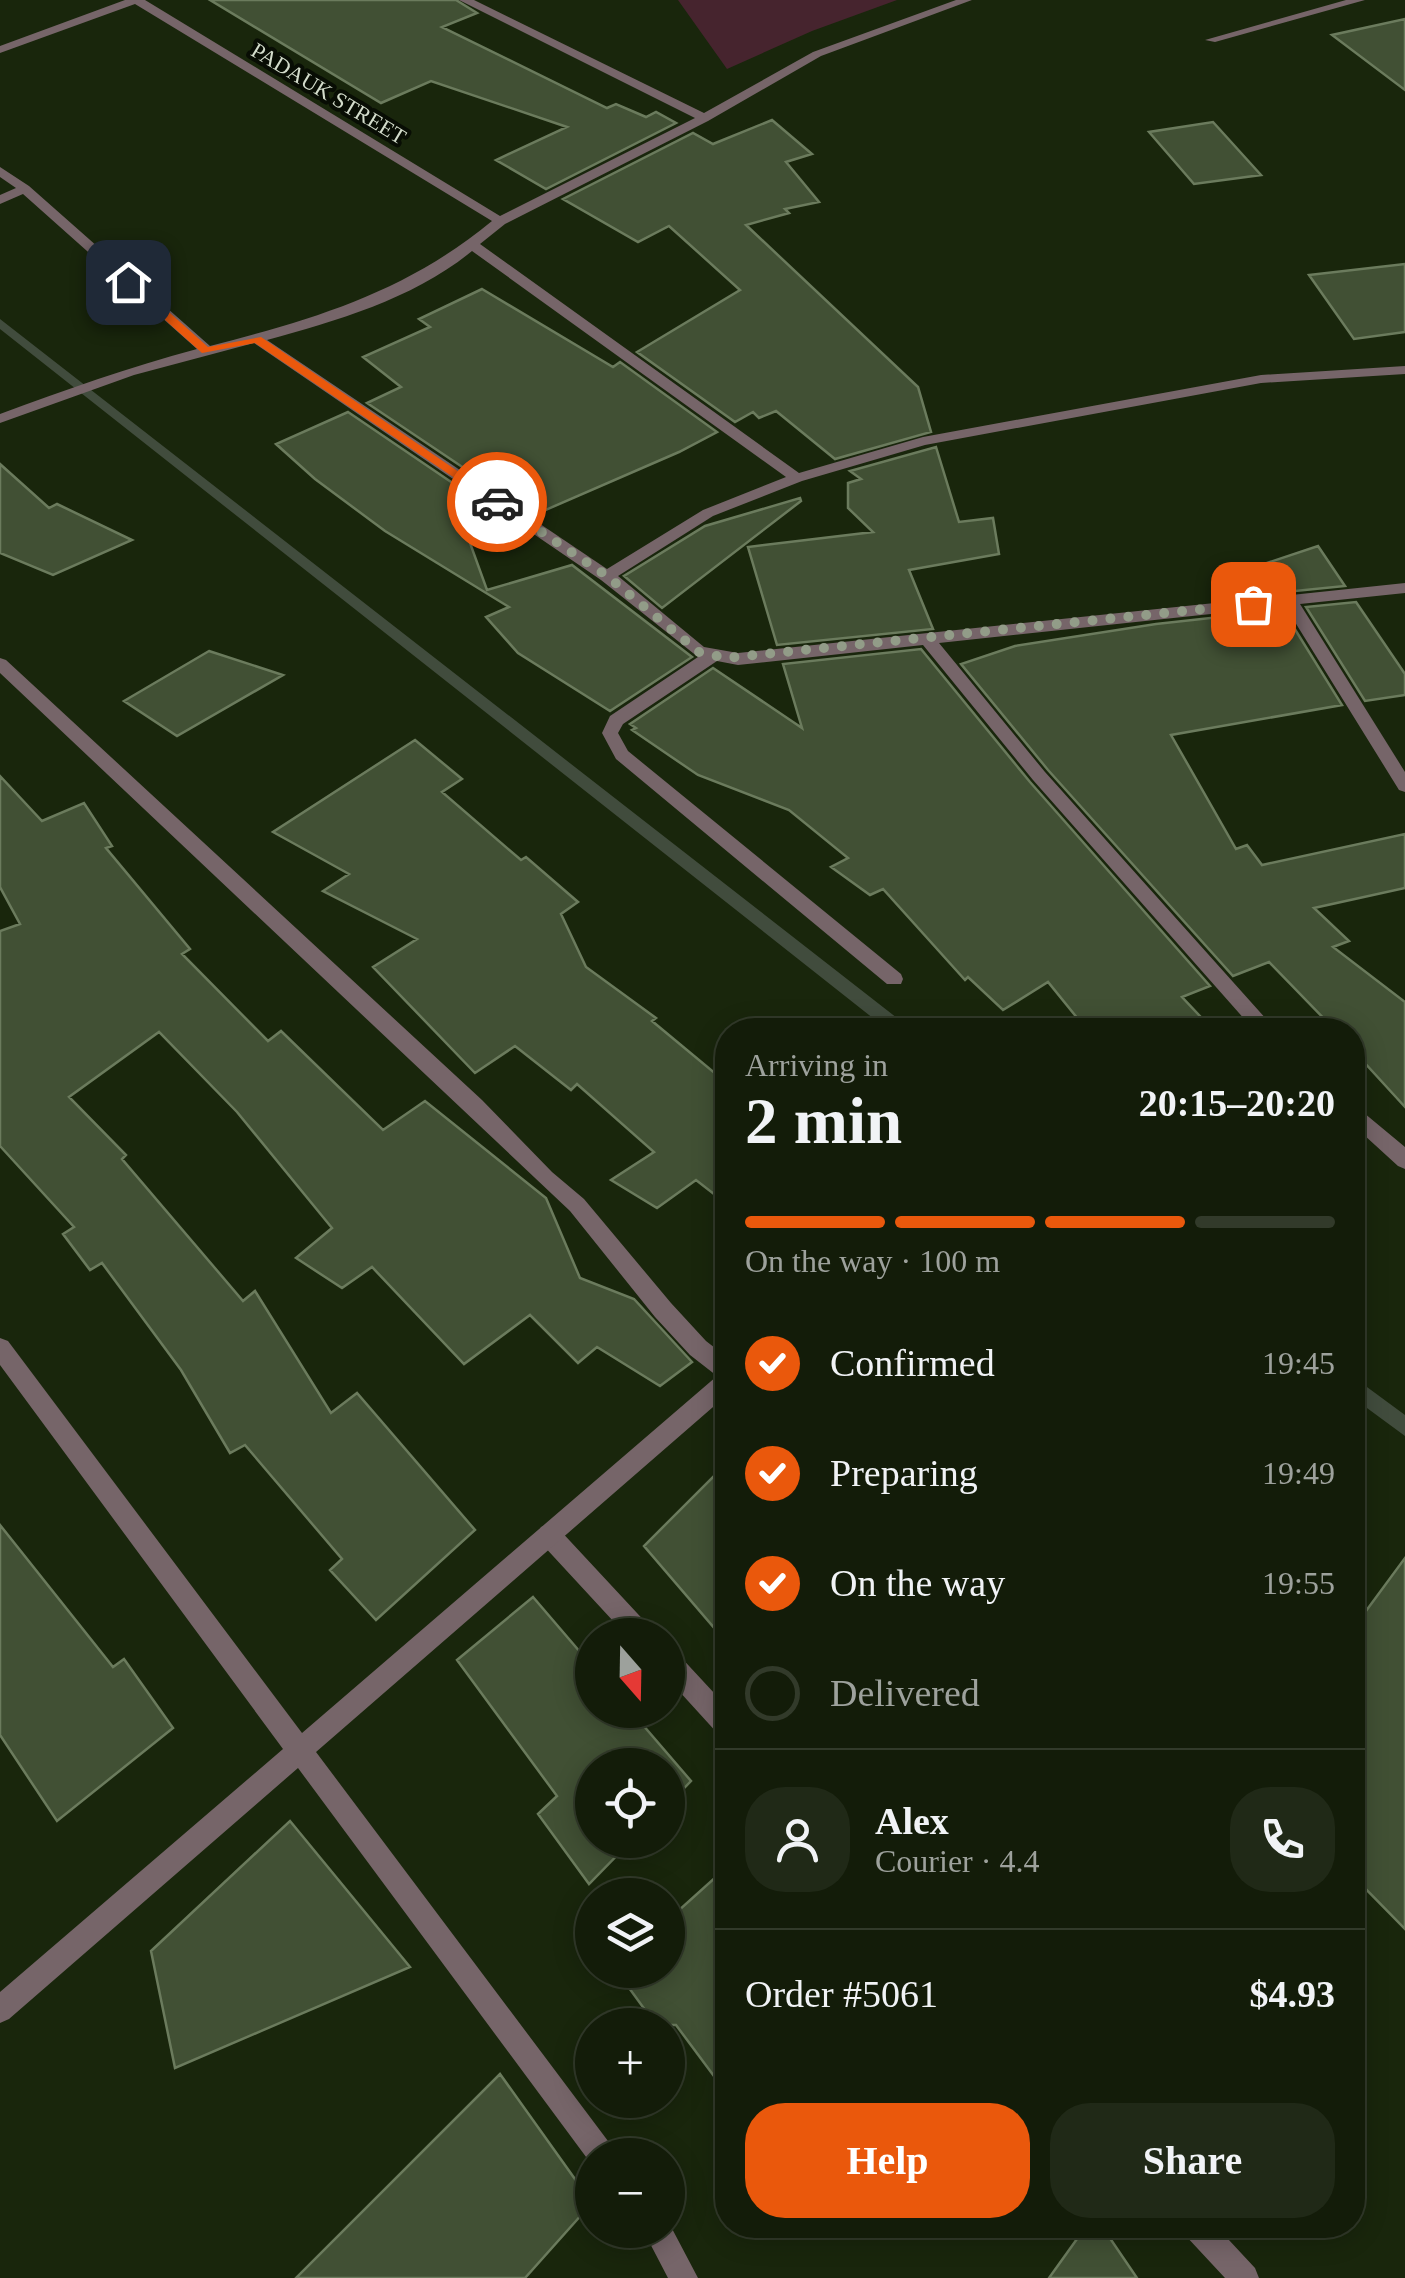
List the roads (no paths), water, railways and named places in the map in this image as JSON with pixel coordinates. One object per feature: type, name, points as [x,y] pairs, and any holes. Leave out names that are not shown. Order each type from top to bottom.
[{"type":"street","points":[[0,50],[136,0]]},
{"type":"street","name":"PADAUK STREET","points":[[136,0],[500,221]]},
{"type":"street","points":[[465,0],[704,118]]},
{"type":"street","points":[[0,419],[126,373],[356,310],[474,246],[500,221],[704,118],[817,54],[966,0]]},
{"type":"street","points":[[1212,40],[1359,0]]},
{"type":"street","points":[[0,171],[206,350]]},
{"type":"street","points":[[0,200],[25,189]]},
{"type":"street","points":[[474,246],[797,478]]},
{"type":"street","points":[[257,340],[607,576],[699,652],[712,656],[738,659],[1405,588]]},
{"type":"street","points":[[607,576],[708,512],[797,478],[923,441],[1261,379],[1405,370]]},
{"type":"street","points":[[1289,600],[1405,786]]},
{"type":"street","points":[[927,639],[1038,776],[1255,1018]]},
{"type":"street","points":[[712,656],[616,720],[610,734],[622,754],[894,979]]},
{"type":"street","points":[[0,664],[577,1205],[664,1310],[715,1361]]},
{"type":"street","points":[[1365,1123],[1405,1160]]},
{"type":"street","points":[[0,1348],[588,2138]]},
{"type":"street","points":[[0,2010],[715,1391]]},
{"type":"street","points":[[549,1535],[626,1618]]},
{"type":"street","points":[[685,1680],[715,1712]]},
{"type":"street","points":[[1207,2238],[1244,2278]]},
{"type":"street","points":[[667,2248],[684,2278]]},
{"type":"waterway","points":[[0,323],[885,1018]]},
{"type":"waterway","points":[[1365,1395],[1405,1427]]}]
